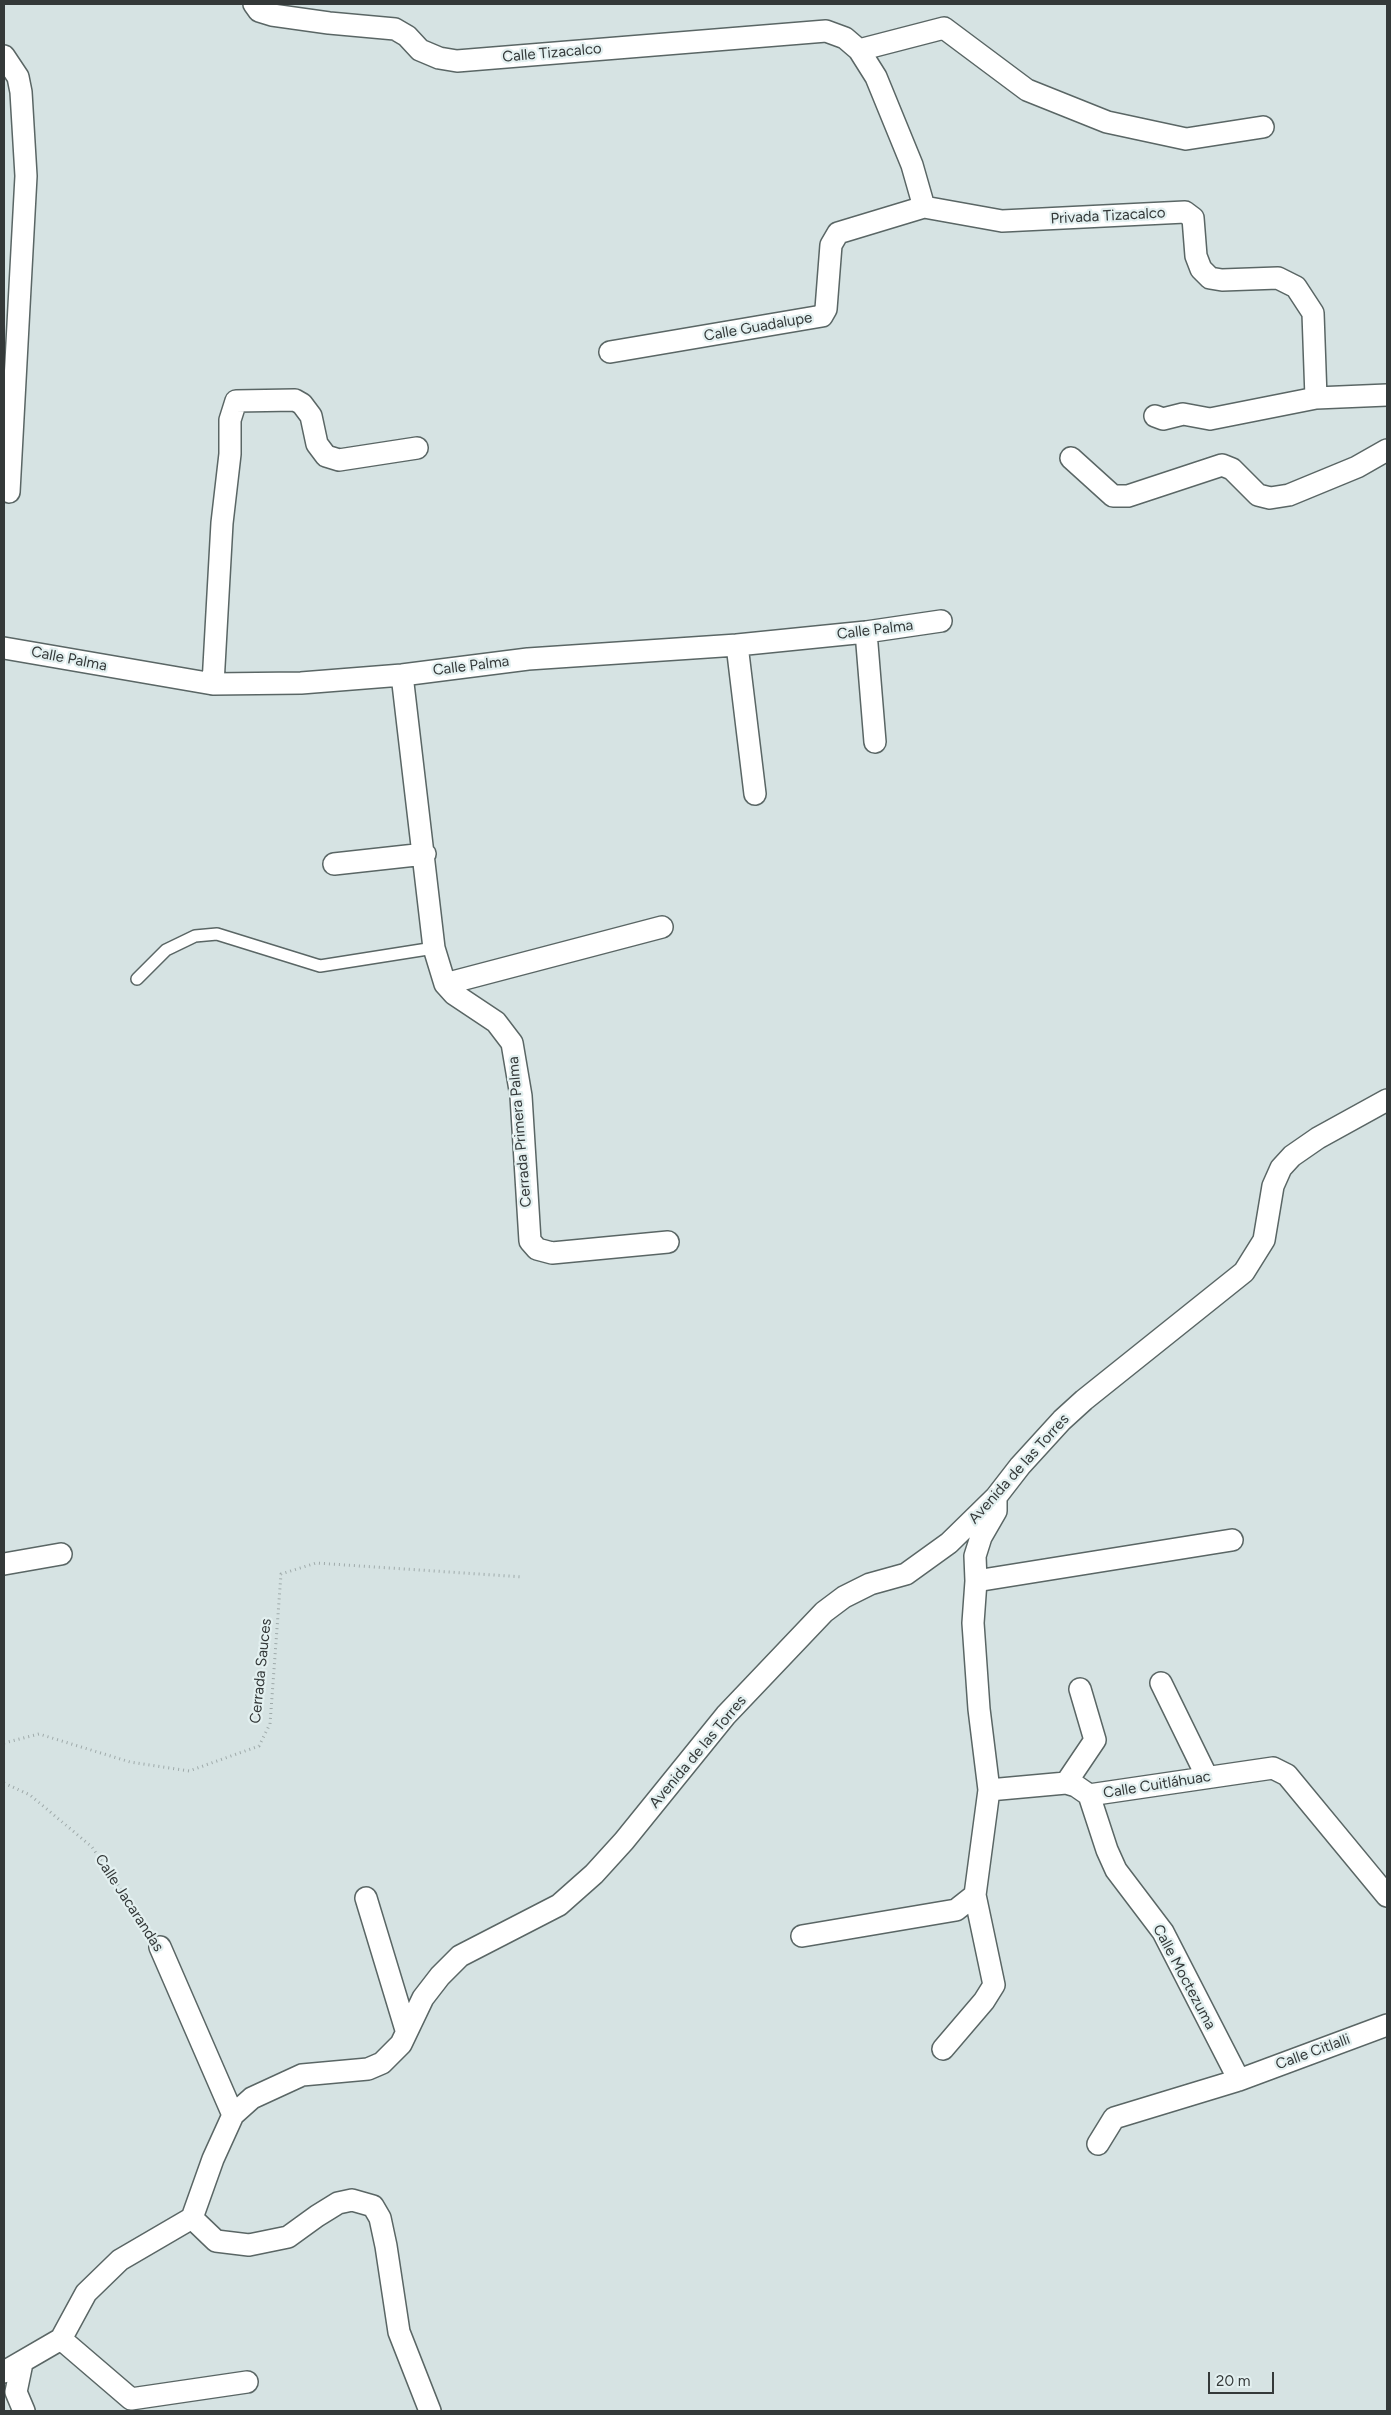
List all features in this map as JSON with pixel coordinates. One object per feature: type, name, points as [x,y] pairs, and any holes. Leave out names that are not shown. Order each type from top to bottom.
[{"type":"street","name":"Calle Tizacalco","points":[[254,4],[259,11],[272,15],[329,23],[395,29],[408,36],[420,50],[439,58],[457,60],[826,31],[845,38],[859,50]]},
{"type":"street","points":[[924,207],[912,165],[876,77],[859,50],[944,28],[1027,90],[1108,122],[1186,139],[1263,127]]},
{"type":"street","points":[[4,56],[18,77],[21,92],[26,176],[9,492]]},
{"type":"street","name":"Calle Guadalupe","points":[[610,352],[822,316],[826,310],[831,245],[838,233],[924,207]]},
{"type":"street","name":"Privada Tizacalco","points":[[924,207],[1002,221],[1184,212],[1193,218],[1196,256],[1201,269],[1210,278],[1222,280],[1278,278],[1296,287],[1313,313],[1316,398]]},
{"type":"street","points":[[1155,416],[1163,419],[1183,414],[1210,419],[1316,398],[1387,395]]},
{"type":"street","points":[[213,684],[222,523],[230,454],[230,420],[236,401],[275,399],[295,400],[302,404],[311,416],[317,444],[326,456],[339,460],[417,448]]},
{"type":"street","points":[[1071,458],[1113,496],[1128,496],[1222,465],[1232,469],[1258,496],[1270,498],[1289,495],[1357,467],[1387,450]]},
{"type":"street","name":"Calle Palma","points":[[4,648],[213,684],[301,683],[402,674],[528,659],[737,645],[866,632],[940,621]]},
{"type":"street","points":[[866,632],[875,742]]},
{"type":"street","points":[[737,645],[755,794]]},
{"type":"street","name":"Cerrada Primera Palma","points":[[402,674],[425,854],[434,948],[446,984],[454,994],[496,1022],[512,1043],[520,1096],[530,1241],[537,1249],[552,1253],[668,1242]]},
{"type":"street","points":[[334,864],[425,854]]},
{"type":"street","points":[[446,984],[662,927]]},
{"type":"street","name":"Avenida de las Torres","points":[[192,2218],[213,2160],[233,2115],[252,2098],[302,2075],[368,2069],[382,2063],[401,2044],[406,2030],[423,1998],[440,1976],[460,1956],[559,1905],[594,1874],[630,1834],[726,1715],[824,1612],[844,1597],[870,1584],[906,1574],[924,1564],[949,1543],[996,1497],[1020,1466],[1068,1415],[1244,1272],[1264,1240],[1273,1186],[1281,1168],[1292,1156],[1318,1138],[1387,1100]]},
{"type":"street","points":[[943,2049],[984,2001],[994,1985],[975,1895],[990,1790],[979,1709],[973,1623],[976,1582],[975,1556],[982,1537],[996,1511],[996,1497]]},
{"type":"street","points":[[976,1582],[1232,1540]]},
{"type":"street","points":[[4,1564],[61,1554]]},
{"type":"street","points":[[1161,1683],[1207,1777]]},
{"type":"street","points":[[990,1790],[1066,1783],[1096,1740],[1080,1689]]},
{"type":"street","name":"Calle Cuitláhuac","points":[[1066,1783],[1076,1786],[1088,1795],[1273,1768],[1287,1775],[1387,1896]]},
{"type":"street","name":"Calle Moctezuma","points":[[1088,1795],[1116,1870],[1163,1932],[1239,2080]]},
{"type":"street","points":[[802,1936],[956,1910],[975,1895]]},
{"type":"street","points":[[366,1898],[406,2030]]},
{"type":"street","name":"Calle Jacarandas","points":[[160,1947],[233,2115]]},
{"type":"street","name":"Calle Citlalli","points":[[1098,2144],[1114,2118],[1239,2080],[1387,2025]]},
{"type":"street","points":[[24,2411],[16,2392],[13,2367],[61,2338],[86,2293],[120,2260],[192,2218],[216,2242],[250,2245],[288,2237],[338,2203],[352,2200],[373,2206],[380,2218],[399,2332],[430,2411]]},
{"type":"street","points":[[61,2338],[132,2405],[247,2382]]},
{"type":"lane","points":[[137,979],[166,950],[195,936],[217,934],[320,966],[434,948]]},
{"type":"path","name":"Cerrada Sauces","points":[[4,1743],[39,1734],[130,1762],[189,1771],[259,1746],[270,1724],[281,1574],[316,1563],[523,1576]]},
{"type":"path","name":"Calle Jacarandas","points":[[4,1783],[30,1794],[92,1848],[160,1947]]}]
